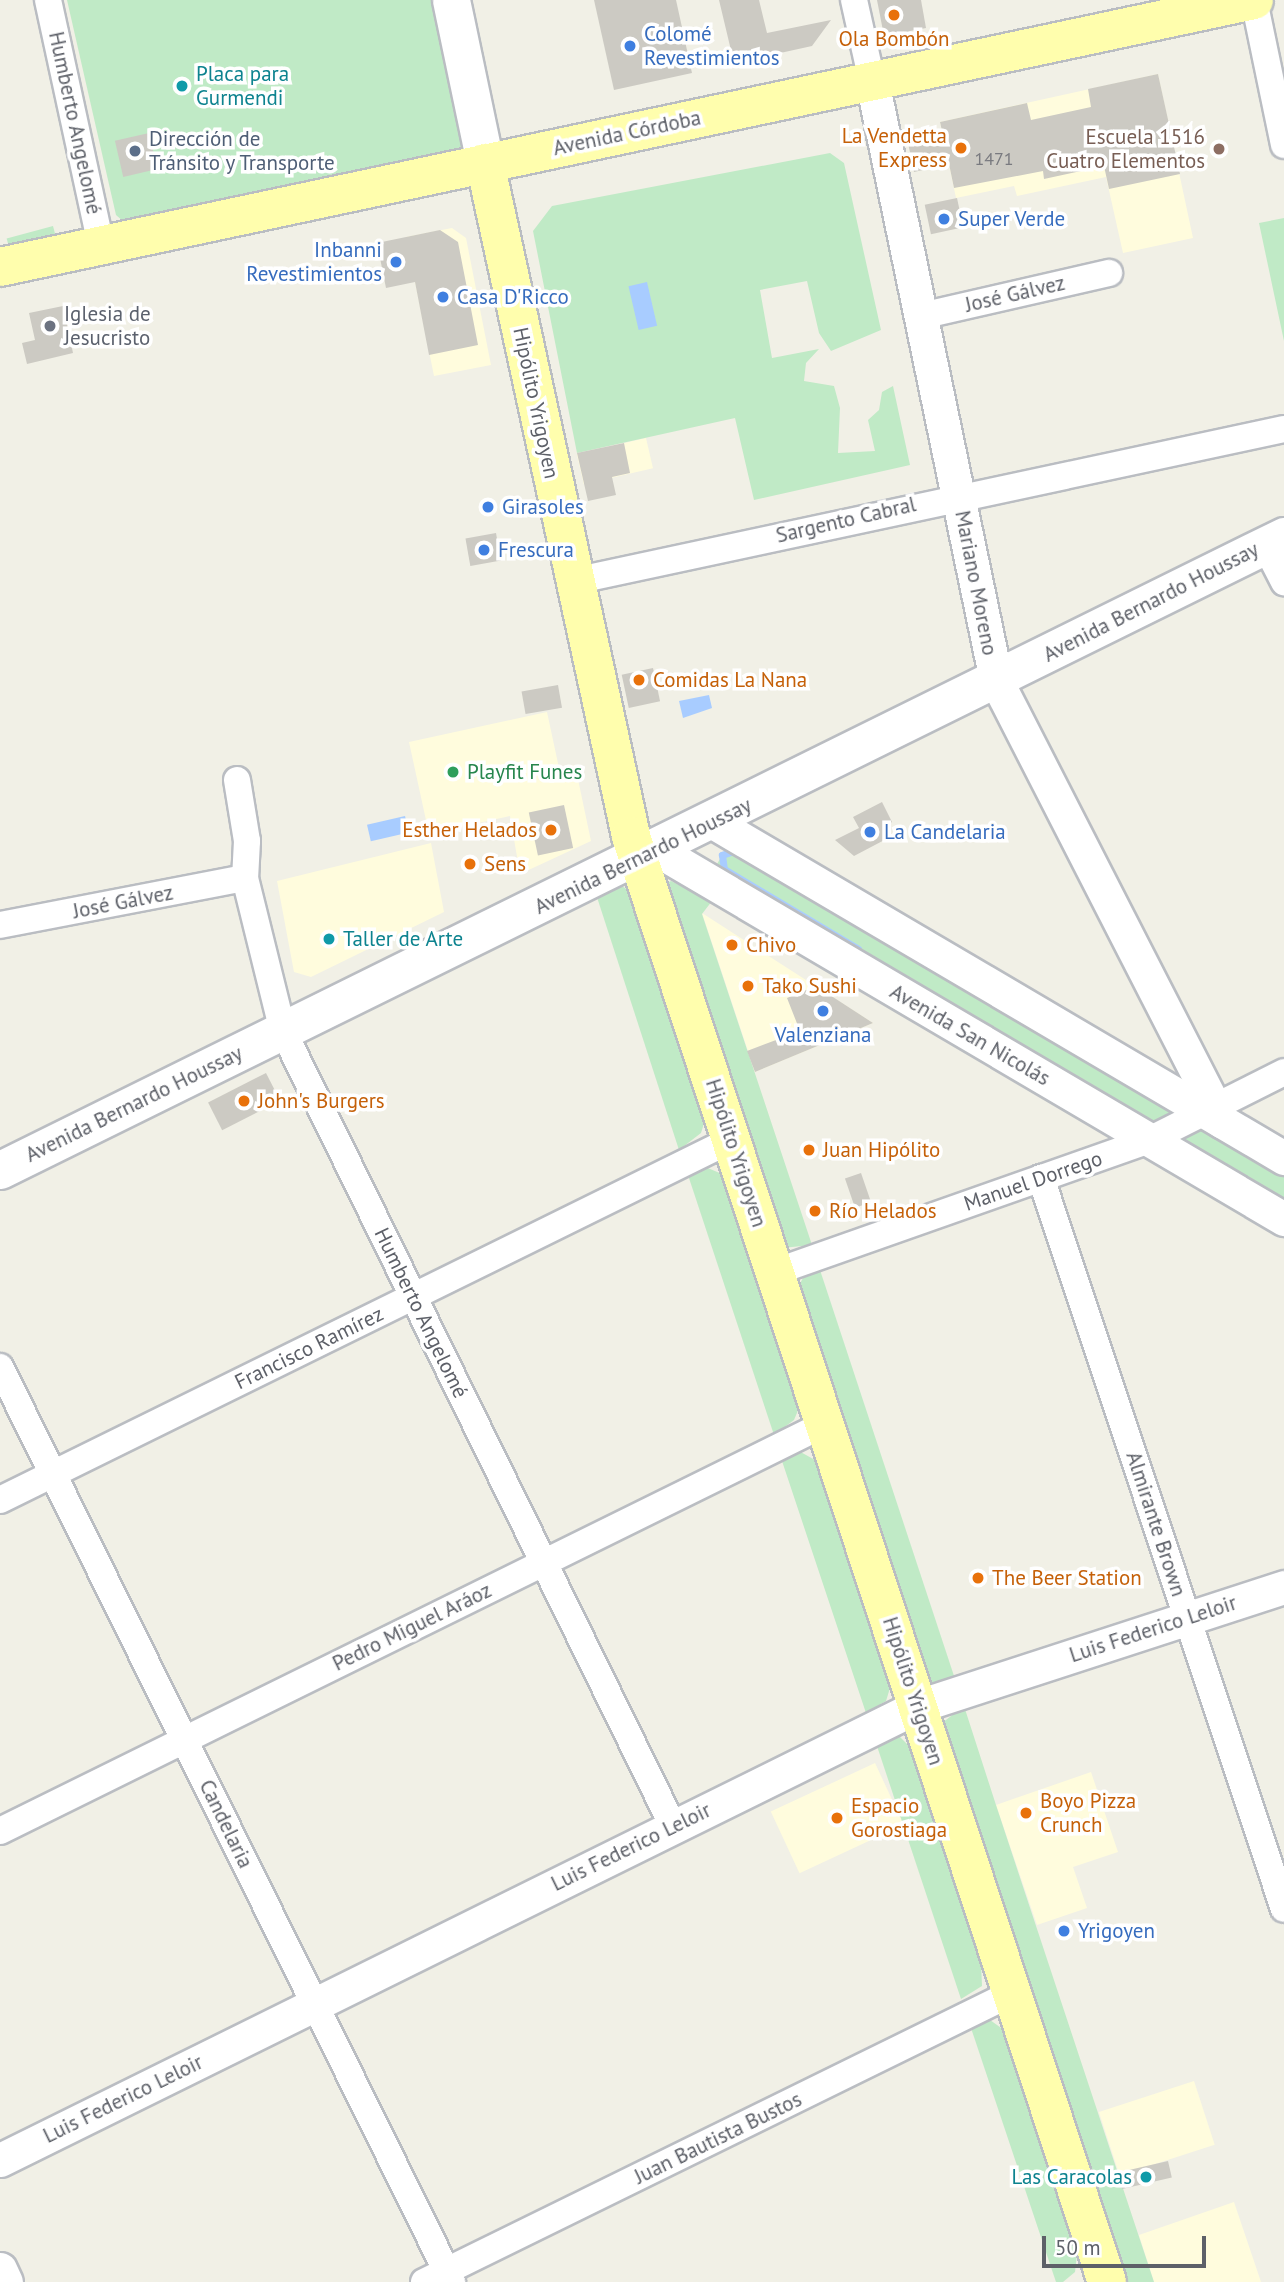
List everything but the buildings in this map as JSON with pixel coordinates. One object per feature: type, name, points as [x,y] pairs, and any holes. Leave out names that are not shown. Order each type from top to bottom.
[{"type":"main road","name":"Hipólito Yrigoyen","points":[[451,0],[615,773],[648,854],[732,1140],[1012,1993],[1102,2280]]},
{"type":"main road","name":"Avenida Córdoba","points":[[0,267],[1254,0]]},
{"type":"main road","name":"Avenida Bernardo Houssay","points":[[0,1170],[648,854],[1275,540]]},
{"type":"street","name":"Humberto Angelomé","points":[[48,0],[101,245]]},
{"type":"street","name":"Mariano Moreno","points":[[854,0],[996,680],[1214,1113]]},
{"type":"street","points":[[1254,0],[1284,145]]},
{"type":"street","name":"José Gálvez","points":[[921,316],[1109,273]]},
{"type":"street","name":"Sargento Cabral","points":[[574,581],[958,495],[1284,429]]},
{"type":"street","points":[[1275,540],[1284,582]]},
{"type":"street","name":"Humberto Angelomé","points":[[237,780],[247,841],[245,878],[282,1031],[673,1826]]},
{"type":"street","points":[[712,822],[1214,1113],[1284,1158]]},
{"type":"street","name":"Avenida San Nicolás","points":[[648,854],[1284,1219]]},
{"type":"street","name":"José Gálvez","points":[[0,925],[245,878]]},
{"type":"street","name":"Manuel Dorrego","points":[[775,1272],[1149,1140],[1214,1113],[1284,1072]]},
{"type":"street","name":"Francisco Ramírez","points":[[0,1500],[732,1140]]},
{"type":"street","name":"Almirante Brown","points":[[1041,1178],[1284,1909]]},
{"type":"street","name":"Candelaria","points":[[0,1367],[314,2004],[441,2278]]},
{"type":"street","name":"Pedro Miguel Aráoz","points":[[0,1831],[825,1424]]},
{"type":"street","name":"Luis Federico Leloir","points":[[0,2160],[918,1706],[1284,1587]]},
{"type":"street","name":"Juan Bautista Bustos","points":[[441,2278],[1012,1993]]},
{"type":"street","points":[[0,2269],[6,2282]]},
{"type":"shaded area","points":[[1158,74],[1193,238],[1123,253],[1106,177],[1017,196],[1014,186],[956,198],[940,122]]},
{"type":"shaded area","name":"Casa D'Ricco","points":[[452,228],[466,238],[491,365],[434,376],[406,237]]},
{"type":"shaded area","points":[[646,438],[653,468],[584,484],[577,454]]},
{"type":"shaded area","points":[[547,712],[559,768],[575,765],[591,841],[520,874],[510,816],[429,834],[409,742]]},
{"type":"shaded area","points":[[431,843],[444,912],[311,977],[294,972],[277,881]]},
{"type":"shaded area","points":[[702,913],[806,980],[873,1023],[755,1072]]},
{"type":"shaded area","name":"Espacio Gorostiaga","points":[[875,1763],[904,1825],[800,1873],[771,1812]]},
{"type":"shaded area","points":[[1091,1772],[1118,1852],[1073,1867],[1087,1908],[1037,1925],[996,1805]]},
{"type":"shaded area","points":[[1194,2081],[1215,2145],[1120,2176],[1099,2112]]},
{"type":"shaded area","points":[[1234,2202],[1261,2282],[1154,2282],[1139,2235]]},
{"type":"green space","points":[[67,0],[435,0],[467,147],[462,154],[124,222],[116,215]]},
{"type":"green space","points":[[830,153],[844,163],[881,330],[831,351],[819,333],[807,281],[760,290],[772,358],[819,349],[806,363],[804,381],[834,386],[840,408],[838,453],[875,451],[868,420],[879,410],[882,392],[893,386],[910,465],[754,500],[735,418],[577,453],[533,231],[552,206]]},
{"type":"green space","points":[[1284,218],[1284,341],[1259,223]]},
{"type":"green space","points":[[53,226],[56,237],[9,249],[7,238]]},
{"type":"green space","points":[[728,845],[1183,1108],[1169,1132],[714,869]]},
{"type":"green space","points":[[671,881],[712,901],[702,914],[812,1245],[782,1248],[665,884]]},
{"type":"green space","points":[[618,883],[629,891],[705,1120],[701,1133],[679,1150],[594,888]]},
{"type":"green space","points":[[1202,1122],[1284,1166],[1284,1211],[1174,1138]]},
{"type":"green space","points":[[703,1166],[722,1174],[799,1408],[794,1420],[774,1435],[688,1175]]},
{"type":"green space","points":[[820,1270],[956,1682],[935,1686],[924,1681],[796,1291],[803,1278]]},
{"type":"green space","points":[[797,1450],[815,1460],[890,1688],[886,1701],[866,1713],[781,1458]]},
{"type":"green space","points":[[964,1706],[1154,2282],[1116,2282],[942,1723]]},
{"type":"green space","points":[[898,1735],[912,1749],[981,1963],[982,1986],[961,1999],[875,1740]]},
{"type":"green space","points":[[990,2020],[1004,2030],[1077,2254],[1075,2272],[1063,2282],[1056,2282],[970,2025]]},
{"type":"water","points":[[647,282],[657,326],[639,330],[628,286]]},
{"type":"water","points":[[709,695],[712,708],[683,718],[679,701]]},
{"type":"water","points":[[405,816],[409,833],[371,841],[367,825]]},
{"type":"waterway","points":[[737,850],[722,855],[724,869],[858,949]]},
{"type":"place","name":"Ola Bombón","points":[[894,15]]},
{"type":"place","name":"Colomé Revestimientos","points":[[630,46]]},
{"type":"place","name":"Placa para Gurmendi","points":[[182,86]]},
{"type":"place","name":"La Vendetta Express","points":[[961,148]]},
{"type":"place","name":"Escuela 1516 Cuatro Elementos","points":[[1219,149]]},
{"type":"place","name":"Dirección de Tránsito y Transporte","points":[[135,151]]},
{"type":"place","name":"Super Verde","points":[[944,219]]},
{"type":"place","name":"Inbanni Revestimientos","points":[[396,262]]},
{"type":"place","name":"Casa D'Ricco","points":[[443,297]]},
{"type":"place","name":"Iglesia de Jesucristo","points":[[50,326]]},
{"type":"place","name":"Girasoles","points":[[488,507]]},
{"type":"place","name":"Frescura","points":[[484,550]]},
{"type":"place","name":"Comidas La Nana","points":[[639,680]]},
{"type":"place","name":"Playfit Funes","points":[[453,772]]},
{"type":"place","name":"Esther Helados","points":[[551,830]]},
{"type":"place","name":"La Candelaria","points":[[870,832]]},
{"type":"place","name":"Sens","points":[[470,864]]},
{"type":"place","name":"Taller de Arte","points":[[329,939]]},
{"type":"place","name":"Chivo","points":[[732,945]]},
{"type":"place","name":"Tako Sushi","points":[[748,986]]},
{"type":"place","name":"Valenziana","points":[[823,1011]]},
{"type":"place","name":"John's Burgers","points":[[244,1101]]},
{"type":"place","name":"Juan Hipólito","points":[[809,1150]]},
{"type":"place","name":"Río Helados","points":[[815,1211]]},
{"type":"place","name":"The Beer Station","points":[[978,1578]]},
{"type":"place","name":"Boyo Pizza Crunch","points":[[1026,1813]]},
{"type":"place","name":"Espacio Gorostiaga","points":[[837,1818]]},
{"type":"place","name":"Yrigoyen","points":[[1064,1931]]},
{"type":"place","name":"Las Caracolas","points":[[1146,2177]]}]
